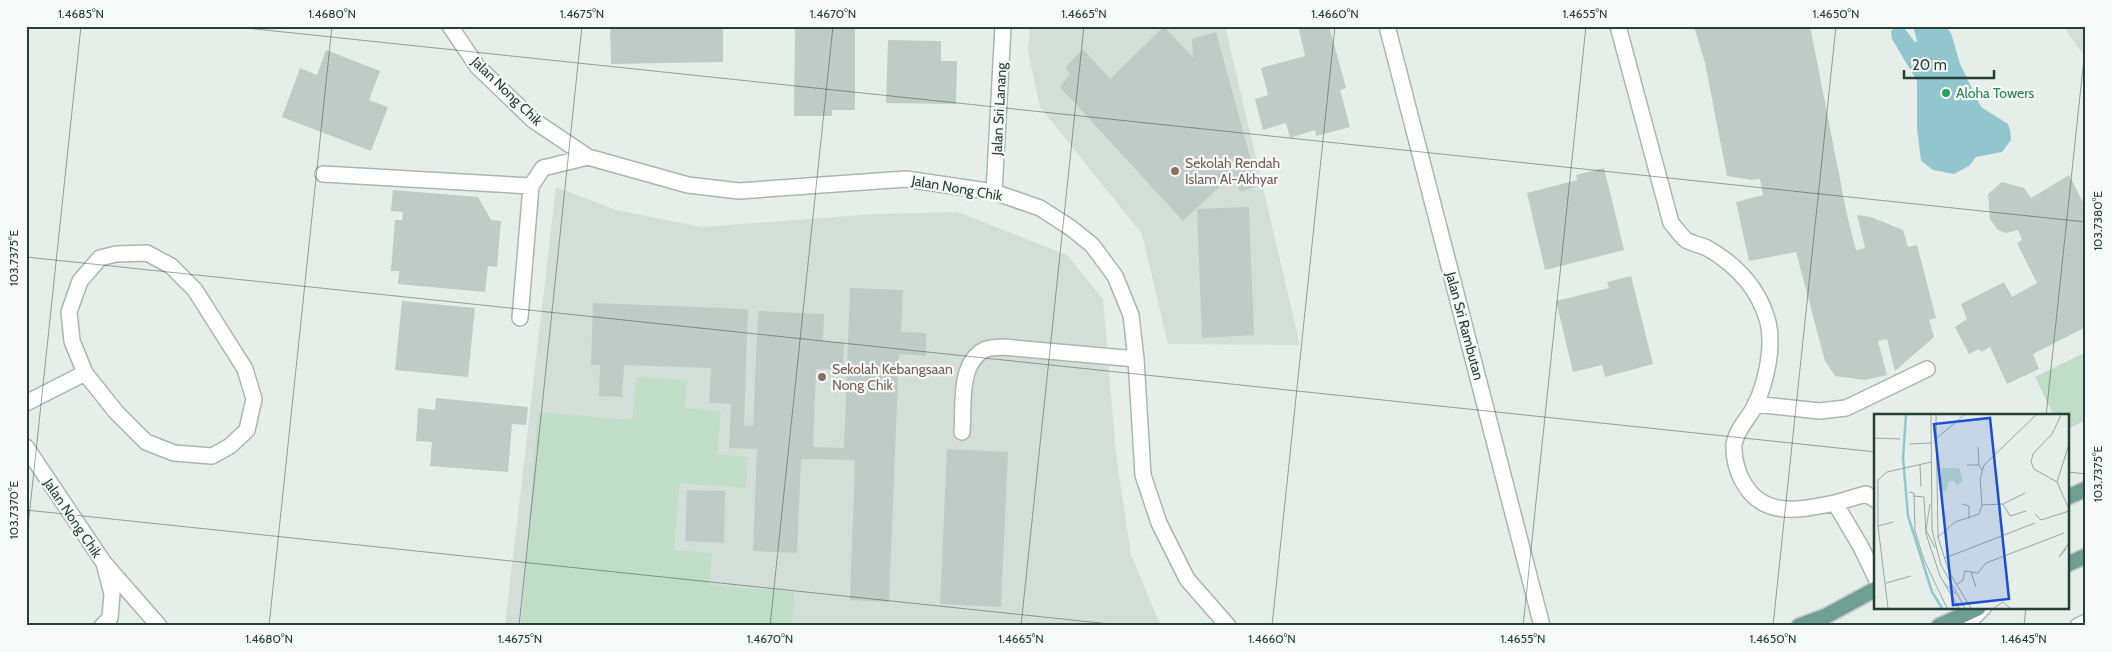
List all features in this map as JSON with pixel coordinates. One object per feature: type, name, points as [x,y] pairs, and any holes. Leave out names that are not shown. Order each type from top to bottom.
[{"type":"main road","points":[[2070,496],[2086,489]]},
{"type":"main road","points":[[2070,563],[2086,556]]},
{"type":"main road","points":[[1799,626],[1826,616],[1874,591]]},
{"type":"main road","points":[[1939,626],[1974,610]]},
{"type":"street","name":"Jalan Nong Chik","points":[[450,26],[478,66],[534,120],[588,157],[688,185],[739,190],[906,179],[994,192],[1040,208],[1071,228],[1092,245],[1116,276],[1128,307],[1136,359],[1143,475],[1159,523],[1187,579],[1228,626]]},
{"type":"street","name":"Jalan Sri Lanang","points":[[994,192],[1003,26]]},
{"type":"street","name":"Jalan Sri Rambutan","points":[[1386,26],[1542,626]]},
{"type":"street","points":[[1618,26],[1671,223],[1686,240],[1707,248],[1739,270],[1759,297],[1768,323],[1771,348],[1755,404],[1745,419],[1734,444],[1737,472],[1749,494],[1767,507],[1798,510],[1835,503],[1866,494],[1874,499]]},
{"type":"street","points":[[520,318],[531,186],[543,168],[588,157]]},
{"type":"street","points":[[323,174],[531,186]]},
{"type":"street","points":[[147,253],[171,266],[195,290],[245,369],[254,399],[247,430],[230,446],[212,456],[174,453],[146,442],[116,412],[85,373],[72,341],[69,312],[80,281],[100,258],[116,254],[147,253]]},
{"type":"street","points":[[962,432],[965,382],[971,360],[985,349],[1003,347],[1136,359]]},
{"type":"street","points":[[1755,404],[1819,411],[1846,408],[1927,370]]},
{"type":"street","points":[[26,403],[85,373]]},
{"type":"street","name":"Jalan Nong Chik","points":[[26,447],[104,563],[159,626]]},
{"type":"street","points":[[1835,503],[1854,534],[1874,574]]},
{"type":"street","name":"Jalan Nong Chik","points":[[102,626],[110,618],[112,594],[104,563]]},
{"type":"street","points":[[1965,626],[1981,610]]},
{"type":"street","points":[[2078,626],[2086,622]]},
{"type":"shaded area","name":"Sekolah Rendah Islam Al-Akhyar","points":[[1030,26],[1225,26],[1300,345],[1168,344],[1142,234],[1040,107],[1028,52]]},
{"type":"shaded area","points":[[2063,26],[2086,26],[2086,59]]},
{"type":"shaded area","name":"Sekolah Kebangsaan Nong Chik","points":[[556,187],[616,210],[702,227],[875,214],[958,212],[1067,255],[1103,299],[1116,455],[1131,555],[1161,626],[505,626]]},
{"type":"green space","points":[[2086,352],[2086,420],[2070,428],[2070,414],[2053,414],[2035,377]]},
{"type":"green space","points":[[636,377],[687,380],[685,408],[721,411],[717,454],[748,457],[746,488],[680,483],[674,550],[712,553],[710,585],[794,592],[792,626],[521,626],[538,412],[632,420]]},
{"type":"water","name":"Aloha Towers","points":[[1898,26],[1904,28],[1915,42],[1917,41],[1914,30],[1916,26],[1945,26],[1951,33],[1960,64],[1981,107],[2008,124],[2011,140],[2002,152],[1976,157],[1969,166],[1954,174],[1933,170],[1921,161],[1917,128],[1917,81],[1892,39],[1891,31]]},
{"type":"building","points":[[610,26],[723,26],[723,62],[611,64]]},
{"type":"building","points":[[795,26],[855,26],[855,110],[832,110],[832,116],[794,116]]},
{"type":"building","name":"Sekolah Rendah Islam Al-Akhyar","points":[[1164,26],[1193,58],[1192,39],[1216,32],[1258,186],[1240,192],[1232,175],[1183,221],[1060,87],[1070,74],[1065,68],[1083,49],[1110,79]]},
{"type":"building","points":[[1298,26],[1329,26],[1346,88],[1340,90],[1350,127],[1316,136],[1315,130],[1290,138],[1286,123],[1263,130],[1255,99],[1268,95],[1261,68],[1305,56]]},
{"type":"building","points":[[1694,26],[1810,26],[1847,215],[1856,250],[1865,248],[1857,215],[1871,217],[1903,230],[1908,247],[1917,245],[1936,318],[1929,320],[1934,337],[1895,371],[1887,339],[1878,341],[1887,375],[1865,380],[1835,376],[1825,361],[1796,252],[1749,261],[1736,202],[1763,195],[1760,179],[1752,180],[1727,176],[1705,63]]},
{"type":"building","points":[[888,40],[941,41],[941,61],[957,61],[956,104],[886,103]]},
{"type":"building","points":[[326,50],[380,71],[369,100],[388,107],[371,151],[282,117],[300,68],[317,75]]},
{"type":"building","points":[[1604,168],[1624,250],[1545,270],[1527,193],[1577,180],[1576,175]]},
{"type":"building","points":[[2069,175],[2086,208],[2086,327],[2033,354],[2039,369],[2007,384],[1990,347],[1981,352],[1979,349],[1969,354],[1955,327],[1967,319],[1961,304],[2004,282],[2012,297],[2037,283],[2017,243],[2022,240],[2018,230],[2006,233],[1998,230],[1990,219],[1988,194],[2002,182],[2024,188],[2031,198]]},
{"type":"building","points":[[393,190],[478,197],[491,220],[501,221],[497,267],[488,266],[485,292],[398,284],[399,271],[391,271],[395,220],[402,220],[403,212],[391,211]]},
{"type":"building","name":"Sekolah Rendah Islam Al-Akhyar","points":[[1249,207],[1254,335],[1202,338],[1197,209]]},
{"type":"building","points":[[1631,276],[1653,364],[1605,377],[1602,365],[1573,372],[1556,301],[1609,288],[1607,282]]},
{"type":"building","points":[[850,288],[903,290],[901,332],[926,333],[926,356],[899,354],[889,602],[850,600],[855,460],[801,459],[797,553],[753,551],[757,449],[729,448],[731,404],[709,403],[711,368],[624,365],[622,397],[599,396],[600,365],[591,365],[593,303],[748,309],[744,425],[753,426],[758,311],[824,314],[823,341],[844,342],[843,370],[816,369],[813,447],[844,448]]},
{"type":"building","points":[[402,301],[475,308],[468,377],[395,370]]},
{"type":"building","points":[[436,398],[528,407],[526,425],[512,424],[508,472],[430,466],[432,442],[416,441],[418,408],[435,410]]},
{"type":"building","points":[[947,449],[1008,452],[1001,607],[940,604]]},
{"type":"building","points":[[687,490],[725,491],[724,543],[685,541]]},
{"type":"place","name":"Aloha Towers","points":[[1946,93]]},
{"type":"place","name":"Sekolah Rendah Islam Al-Akhyar","points":[[1175,171]]},
{"type":"place","name":"Sekolah Kebangsaan Nong Chik","points":[[822,377]]}]
